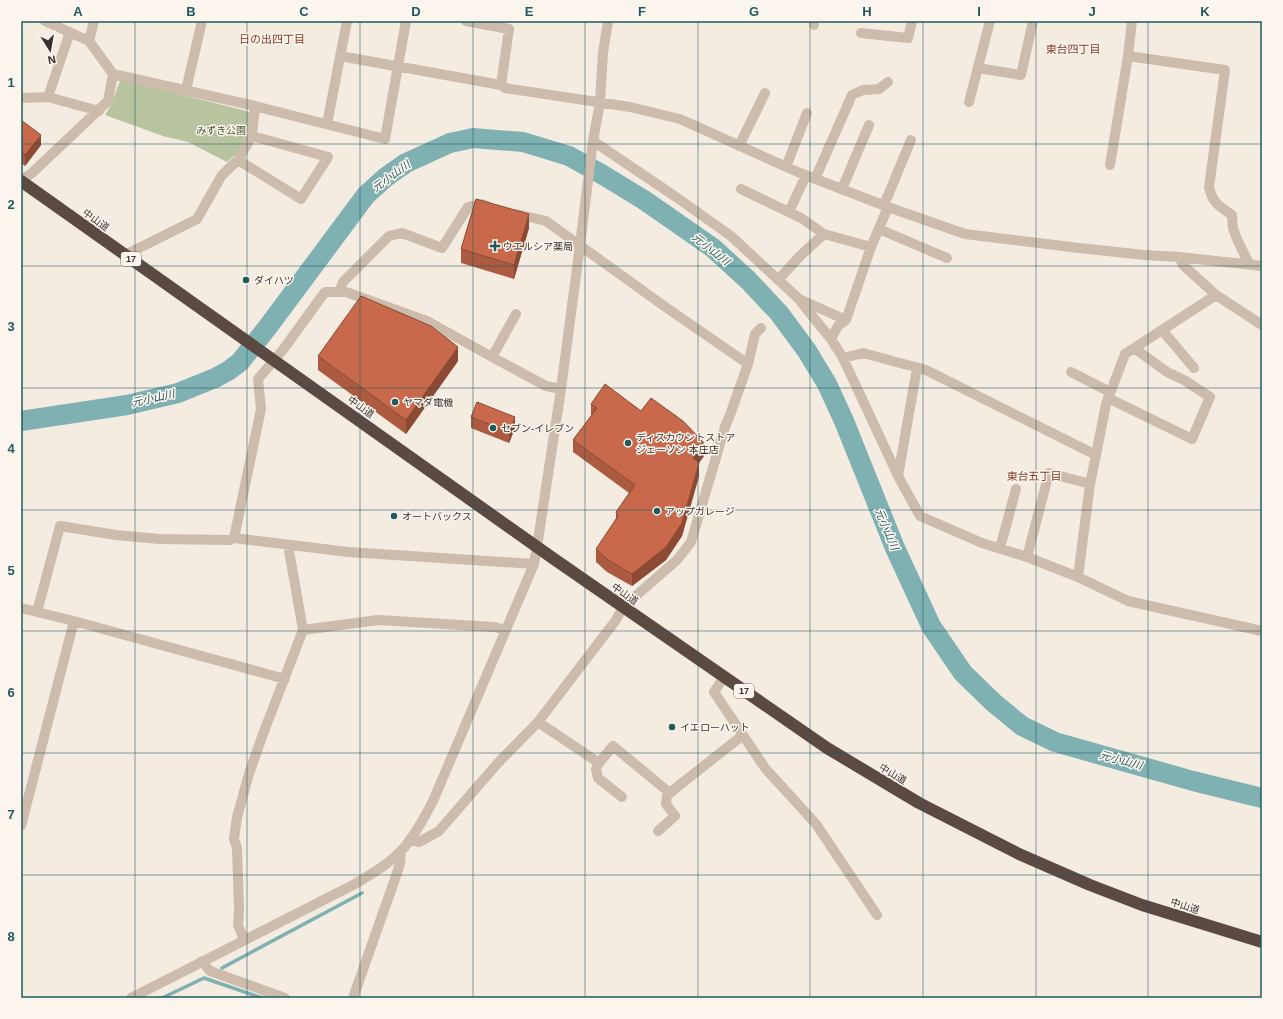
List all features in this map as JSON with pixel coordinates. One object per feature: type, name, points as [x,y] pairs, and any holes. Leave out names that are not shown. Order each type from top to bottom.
[{"type":"highway","name":"中山道","points":[[21,180],[623,607],[827,748],[919,804],[1019,854],[1090,885],[1142,905],[1262,942]]},
{"type":"street","points":[[45,21],[89,41],[113,74],[255,106],[385,138],[406,21]]},
{"type":"street","points":[[89,41],[94,21]]},
{"type":"street","points":[[186,90],[202,21]]},
{"type":"street","points":[[327,124],[347,21]]},
{"type":"street","points":[[466,21],[509,29],[501,85]]},
{"type":"street","points":[[131,998],[355,884],[384,865],[401,851],[419,826],[433,801],[534,564],[538,547],[561,389],[592,144],[600,102],[603,53],[608,21]]},
{"type":"street","points":[[861,33],[908,38],[912,21]]},
{"type":"street","points":[[969,102],[990,21]]},
{"type":"street","points":[[978,68],[1021,75],[1033,21]]},
{"type":"street","points":[[1110,164],[1128,56],[1132,21]]},
{"type":"street","points":[[48,97],[70,32]]},
{"type":"street","points":[[340,56],[501,85],[505,88],[630,107],[680,119],[786,167],[886,206],[965,234],[1144,255],[1179,257],[1262,266]]},
{"type":"street","points":[[1128,56],[1225,70],[1208,187],[1211,198],[1217,205],[1232,215],[1236,239],[1249,264]]},
{"type":"street","points":[[21,180],[32,173],[108,102],[113,74]]},
{"type":"street","points":[[789,212],[811,177],[852,95],[863,90],[879,89],[888,82]]},
{"type":"street","points":[[739,146],[765,93]]},
{"type":"street","points":[[21,98],[48,97],[99,111]]},
{"type":"street","points":[[125,255],[197,219],[222,175],[238,160],[252,136],[255,106]]},
{"type":"street","points":[[786,167],[807,113]]},
{"type":"street","points":[[842,189],[869,125]]},
{"type":"street","points":[[238,160],[301,199],[328,157],[252,136]]},
{"type":"street","points":[[831,339],[838,326],[846,320],[871,247],[911,140]]},
{"type":"street","points":[[592,144],[676,197],[731,236],[799,299],[831,339],[843,358],[898,476],[920,516],[982,542],[1027,557],[1078,577],[1128,601],[1262,631]]},
{"type":"street","points":[[741,189],[801,218],[824,234],[871,247]]},
{"type":"street","points":[[339,292],[343,282],[389,236],[402,233],[442,248],[468,207],[481,204],[546,221],[748,364]]},
{"type":"street","points":[[879,229],[947,258]]},
{"type":"street","points":[[778,280],[800,256],[824,234]]},
{"type":"street","points":[[1179,257],[1184,265],[1216,295],[1261,324]]},
{"type":"street","points":[[234,538],[260,409],[258,379],[325,292],[346,292],[427,321],[492,358],[546,386],[561,389]]},
{"type":"street","points":[[1078,577],[1090,484],[1109,395],[1124,354],[1216,295]]},
{"type":"street","points":[[799,299],[846,320]]},
{"type":"street","points":[[492,358],[516,314]]},
{"type":"street","points":[[410,839],[419,842],[439,831],[497,764],[538,722],[616,620],[623,607],[677,560],[691,542],[725,427],[748,364],[755,334],[761,328]]},
{"type":"street","points":[[1162,330],[1194,368]]},
{"type":"street","points":[[1071,372],[1109,395],[1192,438],[1210,398],[1184,380],[1167,372],[1134,348]]},
{"type":"street","points":[[843,358],[863,353],[926,370],[1096,455]]},
{"type":"street","points":[[898,476],[918,368]]},
{"type":"street","points":[[1027,557],[1049,473],[1090,484]]},
{"type":"street","points":[[1000,548],[1016,489]]},
{"type":"street","points":[[37,612],[60,526],[116,535],[230,540],[234,538],[348,552],[534,564]]},
{"type":"street","points":[[244,940],[238,925],[239,909],[237,848],[234,839],[237,817],[249,774],[263,734],[303,630],[288,545]]},
{"type":"street","points":[[21,608],[74,621],[285,679]]},
{"type":"street","points":[[303,630],[378,620],[494,627],[505,630]]},
{"type":"street","points":[[21,826],[74,621]]},
{"type":"street","points":[[724,677],[714,692],[765,768],[816,824],[876,915]]},
{"type":"street","points":[[538,722],[599,763]]},
{"type":"street","points":[[658,831],[674,816],[666,804],[667,795],[743,735]]},
{"type":"street","points":[[622,797],[598,778],[596,769],[613,746],[670,793]]},
{"type":"street","points":[[353,998],[398,870],[401,851]]},
{"type":"street","points":[[202,961],[210,971],[286,998]]},
{"type":"green space","name":"みずき公園","points":[[124,80],[250,113],[248,133],[242,147],[227,162],[188,142],[163,136],[105,115],[111,105],[120,81]]},
{"type":"building","points":[[21,120],[41,135],[25,155],[21,152]]},
{"type":"building","name":"ウエルシア薬局","points":[[476,199],[529,214],[514,265],[461,249]]},
{"type":"building","name":"ヤマダ電機","points":[[361,296],[431,326],[458,347],[406,420],[318,356]]},
{"type":"building","points":[[605,384],[641,411],[651,398],[683,421],[704,443],[693,458],[699,463],[682,523],[666,547],[632,574],[607,559],[596,549],[618,516],[616,512],[635,485],[573,440],[597,408],[591,404]]},
{"type":"building","points":[[477,402],[515,417],[509,432],[471,417]]},
{"type":"waterway","name":"元小山川","points":[[21,421],[127,405],[178,393],[228,371],[240,362],[267,328],[366,195],[386,177],[406,163],[450,143],[473,138],[523,142],[569,156],[644,200],[713,248],[748,280],[779,313],[807,351],[827,384],[844,421],[895,548],[931,626],[963,673],[994,703],[1022,726],[1055,742],[1193,781],[1262,798]]},
{"type":"waterway","points":[[222,968],[362,893]]},
{"type":"waterway","points":[[162,998],[204,978],[262,998]]},
{"type":"place","name":"ウエルシア薬局","points":[[495,246]]},
{"type":"place","name":"ダイハツ","points":[[246,280]]},
{"type":"place","name":"ヤマダ電機","points":[[395,402]]},
{"type":"place","name":"セブン-イレブン","points":[[493,428]]},
{"type":"place","name":"ディスカウントストア ジェーソン 本庄店","points":[[628,443]]},
{"type":"place","name":"アップガレージ","points":[[657,511]]},
{"type":"place","name":"オートバックス","points":[[394,516]]},
{"type":"place","name":"イエローハット","points":[[672,727]]},
{"type":"district","name":"日の出四丁目","points":[[272,39]]},
{"type":"district","name":"東台四丁目","points":[[1073,49]]},
{"type":"district","name":"東台五丁目","points":[[1034,476]]}]
